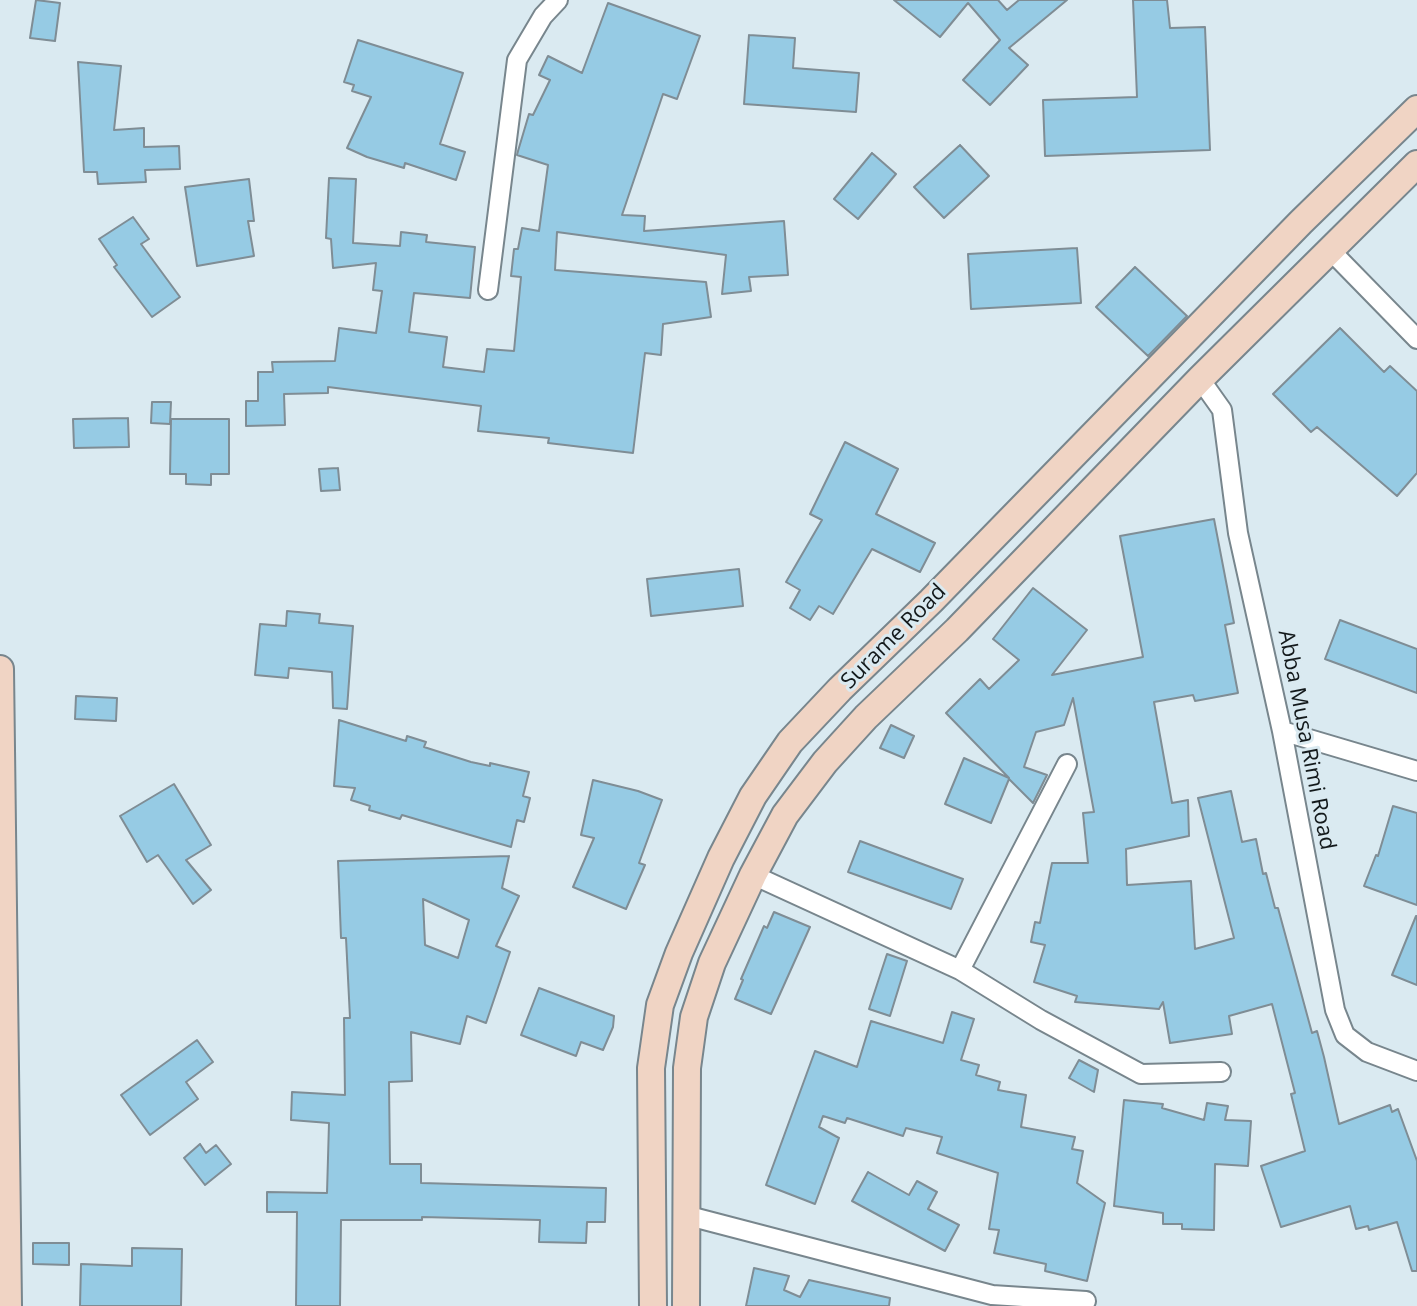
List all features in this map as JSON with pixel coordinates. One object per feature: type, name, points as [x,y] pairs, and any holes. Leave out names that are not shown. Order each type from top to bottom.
[{"type":"street","points":[[488,290],[517,60],[543,16],[558,0]]},
{"type":"street","name":"Surame Road","points":[[653,1306],[651,1068],[660,1005],[721,858],[753,796],[790,742],[1301,222],[1417,109]]},
{"type":"street","name":"Surame Road","points":[[686,1306],[687,1068],[694,1017],[712,963],[785,815],[825,762],[866,717],[957,630],[1200,379],[1417,164]]},
{"type":"street","points":[[1331,251],[1417,339]]},
{"type":"street","name":"Abba Musa Rimi Road","points":[[1200,379],[1222,410],[1238,533],[1282,731],[1335,1010],[1345,1035],[1367,1052],[1417,1071]]},
{"type":"street","points":[[931,601],[957,630]]},
{"type":"street","points":[[0,669],[8,1306]]},
{"type":"street","points":[[1282,731],[1327,747],[1417,771]]},
{"type":"street","points":[[960,970],[1067,764]]},
{"type":"street","points":[[753,875],[960,970],[1041,1020],[1141,1074],[1221,1072]]},
{"type":"street","points":[[685,1215],[992,1295],[1086,1301]]},
{"type":"building","points":[[36,0],[60,3],[55,41],[30,38]]},
{"type":"building","points":[[894,0],[998,0],[1007,10],[1019,0],[1067,0],[1009,48],[1028,65],[990,105],[963,80],[1000,40],[968,3],[940,37]]},
{"type":"building","points":[[1133,0],[1167,0],[1170,28],[1205,27],[1210,150],[1045,156],[1043,100],[1137,97]]},
{"type":"building","points":[[608,3],[700,36],[677,99],[663,94],[622,215],[645,216],[644,231],[784,221],[788,275],[749,277],[751,291],[722,294],[726,255],[557,232],[555,270],[706,282],[711,317],[663,324],[661,355],[645,353],[633,453],[548,443],[549,438],[478,431],[481,406],[328,387],[328,393],[284,394],[285,425],[246,426],[246,401],[258,401],[258,372],[273,372],[272,362],[335,361],[339,328],[376,333],[382,291],[373,290],[376,263],[333,268],[331,239],[326,238],[329,178],[356,179],[353,243],[400,246],[401,232],[427,235],[426,242],[475,247],[470,298],[414,293],[409,332],[447,337],[443,367],[484,372],[487,349],[514,351],[521,277],[511,276],[514,249],[518,249],[522,228],[539,231],[548,165],[517,155],[518,151],[529,114],[533,115],[550,80],[539,75],[548,56],[582,73]]},
{"type":"building","points":[[749,35],[795,38],[793,68],[859,73],[856,112],[744,104]]},
{"type":"building","points":[[358,40],[463,73],[440,144],[465,152],[456,180],[405,163],[404,168],[347,148],[371,97],[352,91],[354,85],[344,82]]},
{"type":"building","points":[[78,62],[121,66],[114,130],[144,128],[144,147],[179,146],[180,169],[145,170],[146,182],[98,184],[97,172],[84,172]]},
{"type":"building","points":[[960,145],[989,176],[944,218],[914,187]]},
{"type":"building","points":[[872,153],[896,174],[858,219],[834,199]]},
{"type":"building","points":[[249,179],[254,221],[248,221],[254,256],[197,266],[185,187]]},
{"type":"building","points":[[133,217],[149,239],[141,244],[180,297],[152,317],[114,267],[117,265],[99,239]]},
{"type":"building","points":[[1077,248],[1081,303],[971,309],[968,254]]},
{"type":"building","points":[[1135,267],[1187,316],[1148,356],[1096,307]]},
{"type":"building","points":[[1340,328],[1384,372],[1390,366],[1417,391],[1417,473],[1397,496],[1317,427],[1311,432],[1273,394]]},
{"type":"building","points":[[152,402],[171,402],[170,424],[151,423]]},
{"type":"building","points":[[128,418],[129,447],[74,448],[73,419]]},
{"type":"building","points":[[171,419],[229,419],[229,474],[211,474],[211,485],[186,484],[186,474],[170,474]]},
{"type":"building","points":[[845,442],[898,469],[876,514],[935,543],[920,572],[872,549],[833,614],[819,606],[810,620],[790,608],[800,590],[786,582],[822,520],[810,514]]},
{"type":"building","points":[[338,468],[340,490],[321,491],[319,469]]},
{"type":"building","points":[[1214,519],[1234,623],[1225,625],[1238,693],[1195,701],[1193,695],[1154,702],[1172,803],[1188,800],[1189,836],[1126,849],[1127,885],[1191,881],[1195,949],[1234,938],[1198,798],[1231,791],[1242,842],[1256,839],[1263,874],[1266,873],[1275,908],[1278,908],[1312,1033],[1317,1031],[1339,1124],[1390,1105],[1392,1112],[1398,1109],[1417,1161],[1417,1271],[1412,1271],[1397,1222],[1369,1230],[1368,1226],[1356,1229],[1350,1206],[1281,1227],[1261,1166],[1305,1151],[1291,1094],[1295,1093],[1272,1004],[1229,1016],[1232,1034],[1170,1043],[1163,1002],[1159,1009],[1075,1002],[1077,996],[1034,982],[1045,945],[1031,942],[1035,922],[1040,923],[1052,863],[1088,863],[1083,813],[1094,812],[1073,698],[1064,725],[1036,732],[1024,767],[1047,775],[1033,803],[1009,779],[991,823],[945,804],[964,758],[1009,778],[946,713],[980,679],[989,689],[1019,660],[993,639],[1033,588],[1087,630],[1052,675],[1143,657],[1120,536]]},
{"type":"building","points":[[739,569],[743,606],[651,616],[647,579]]},
{"type":"building","points":[[287,611],[320,614],[319,623],[353,626],[347,709],[333,708],[332,672],[289,668],[288,678],[255,675],[260,624],[286,626]]},
{"type":"building","points":[[1340,620],[1417,649],[1417,693],[1325,659]]},
{"type":"building","points":[[76,696],[117,698],[116,721],[75,719]]},
{"type":"building","points":[[339,720],[406,741],[407,736],[426,742],[424,747],[471,762],[529,772],[523,796],[530,798],[524,822],[517,820],[511,847],[402,815],[400,819],[369,810],[370,806],[351,800],[355,788],[334,786]]},
{"type":"building","points":[[891,725],[914,736],[904,758],[880,748]]},
{"type":"building","points":[[593,780],[662,800],[639,863],[645,865],[626,909],[573,887],[594,838],[581,835]]},
{"type":"building","points":[[174,784],[211,845],[186,860],[211,890],[193,904],[158,855],[147,862],[120,816]]},
{"type":"building","points":[[1393,806],[1417,813],[1417,905],[1364,886],[1378,856]]},
{"type":"building","points":[[860,841],[963,879],[951,909],[848,872]]},
{"type":"building","points":[[509,856],[502,888],[519,896],[496,946],[510,952],[486,1023],[467,1016],[460,1044],[411,1032],[412,1081],[389,1082],[390,1164],[421,1164],[421,1183],[606,1188],[605,1222],[587,1222],[586,1243],[539,1242],[540,1220],[422,1217],[422,1220],[341,1220],[340,1306],[296,1306],[297,1212],[267,1212],[267,1192],[327,1193],[329,1123],[291,1120],[292,1092],[345,1095],[344,1018],[350,1018],[346,938],[341,938],[338,861]],"holes":[[[423,899],[469,920],[458,958],[425,945]]]},
{"type":"building","points":[[774,912],[810,927],[771,1014],[735,999],[764,926],[767,928]]},
{"type":"building","points":[[1417,916],[1417,985],[1392,975]]},
{"type":"building","points":[[887,954],[907,961],[890,1016],[869,1009]]},
{"type":"building","points":[[539,988],[614,1016],[613,1027],[603,1050],[581,1042],[576,1056],[521,1035]]},
{"type":"building","points":[[952,1012],[974,1019],[961,1060],[979,1065],[976,1075],[1000,1082],[998,1090],[1026,1095],[1021,1127],[1075,1137],[1072,1149],[1083,1151],[1077,1183],[1105,1203],[1087,1281],[1045,1271],[1046,1264],[994,1253],[999,1230],[989,1229],[998,1173],[937,1153],[942,1137],[906,1128],[903,1136],[847,1118],[845,1123],[823,1116],[819,1127],[839,1138],[815,1204],[766,1185],[815,1051],[857,1067],[871,1021],[943,1043]]},
{"type":"building","points":[[197,1040],[213,1062],[186,1082],[198,1099],[150,1135],[121,1095]]},
{"type":"building","points":[[1079,1060],[1098,1070],[1094,1092],[1069,1078]]},
{"type":"building","points":[[1124,1100],[1163,1104],[1162,1108],[1204,1120],[1207,1103],[1228,1106],[1225,1120],[1251,1121],[1248,1166],[1215,1164],[1214,1230],[1182,1229],[1182,1224],[1163,1224],[1163,1213],[1114,1206]]},
{"type":"building","points":[[200,1144],[206,1153],[216,1145],[231,1164],[205,1185],[184,1158]]},
{"type":"building","points":[[868,1172],[909,1195],[917,1181],[937,1192],[928,1209],[959,1225],[945,1251],[852,1201]]},
{"type":"building","points":[[33,1243],[69,1243],[69,1265],[33,1264]]},
{"type":"building","points":[[132,1248],[182,1249],[181,1306],[80,1306],[81,1264],[132,1266]]},
{"type":"building","points":[[754,1268],[789,1276],[784,1290],[800,1297],[809,1280],[890,1298],[889,1306],[746,1306]]}]
